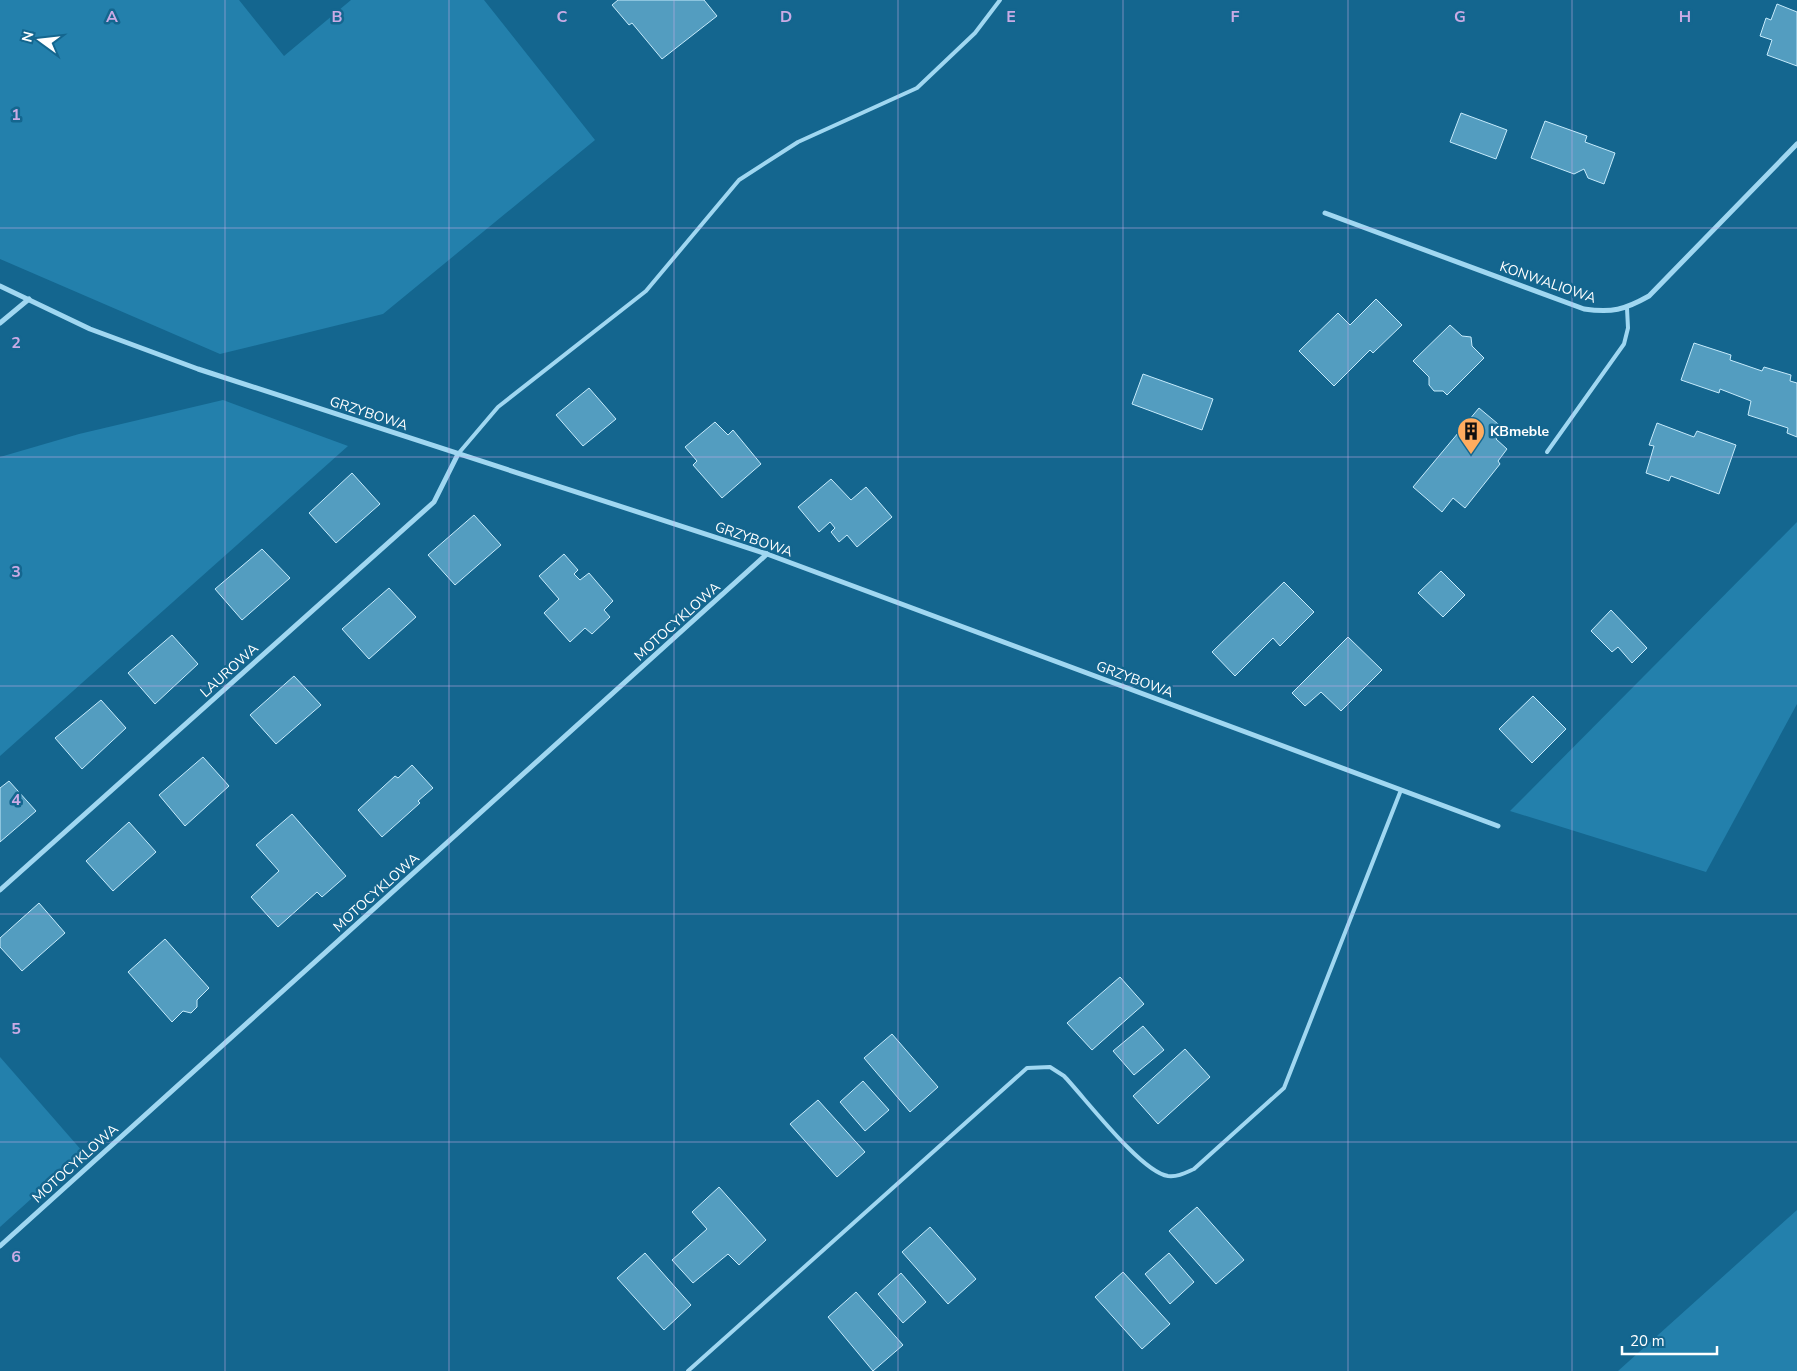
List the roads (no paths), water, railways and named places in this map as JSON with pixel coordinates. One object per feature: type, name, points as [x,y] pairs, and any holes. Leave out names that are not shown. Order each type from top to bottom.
[{"type":"street","name":"KONWALIOWA","points":[[1325,213],[1584,309],[1604,312],[1627,308],[1649,296],[1797,144]]},
{"type":"street","name":"GRZYBOWA","points":[[0,286],[90,328],[189,366],[767,554],[1498,826]]},
{"type":"street","points":[[0,324],[29,299]]},
{"type":"street","name":"LAUROWA","points":[[0,890],[434,502],[458,454]]},
{"type":"street","name":"MOTOCYKLOWA","points":[[0,1246],[767,554]]},
{"type":"lane","points":[[458,454],[498,407],[646,291],[739,180],[798,142],[916,88],[975,33],[1000,0]]},
{"type":"lane","points":[[1547,452],[1624,344],[1628,328],[1627,308]]},
{"type":"lane","points":[[688,1371],[1027,1068],[1050,1068],[1064,1076],[1142,1162],[1166,1176],[1180,1176],[1194,1169],[1284,1088],[1401,790]]},
{"type":"place","name":"KBmeble","points":[[1471,455]]}]
